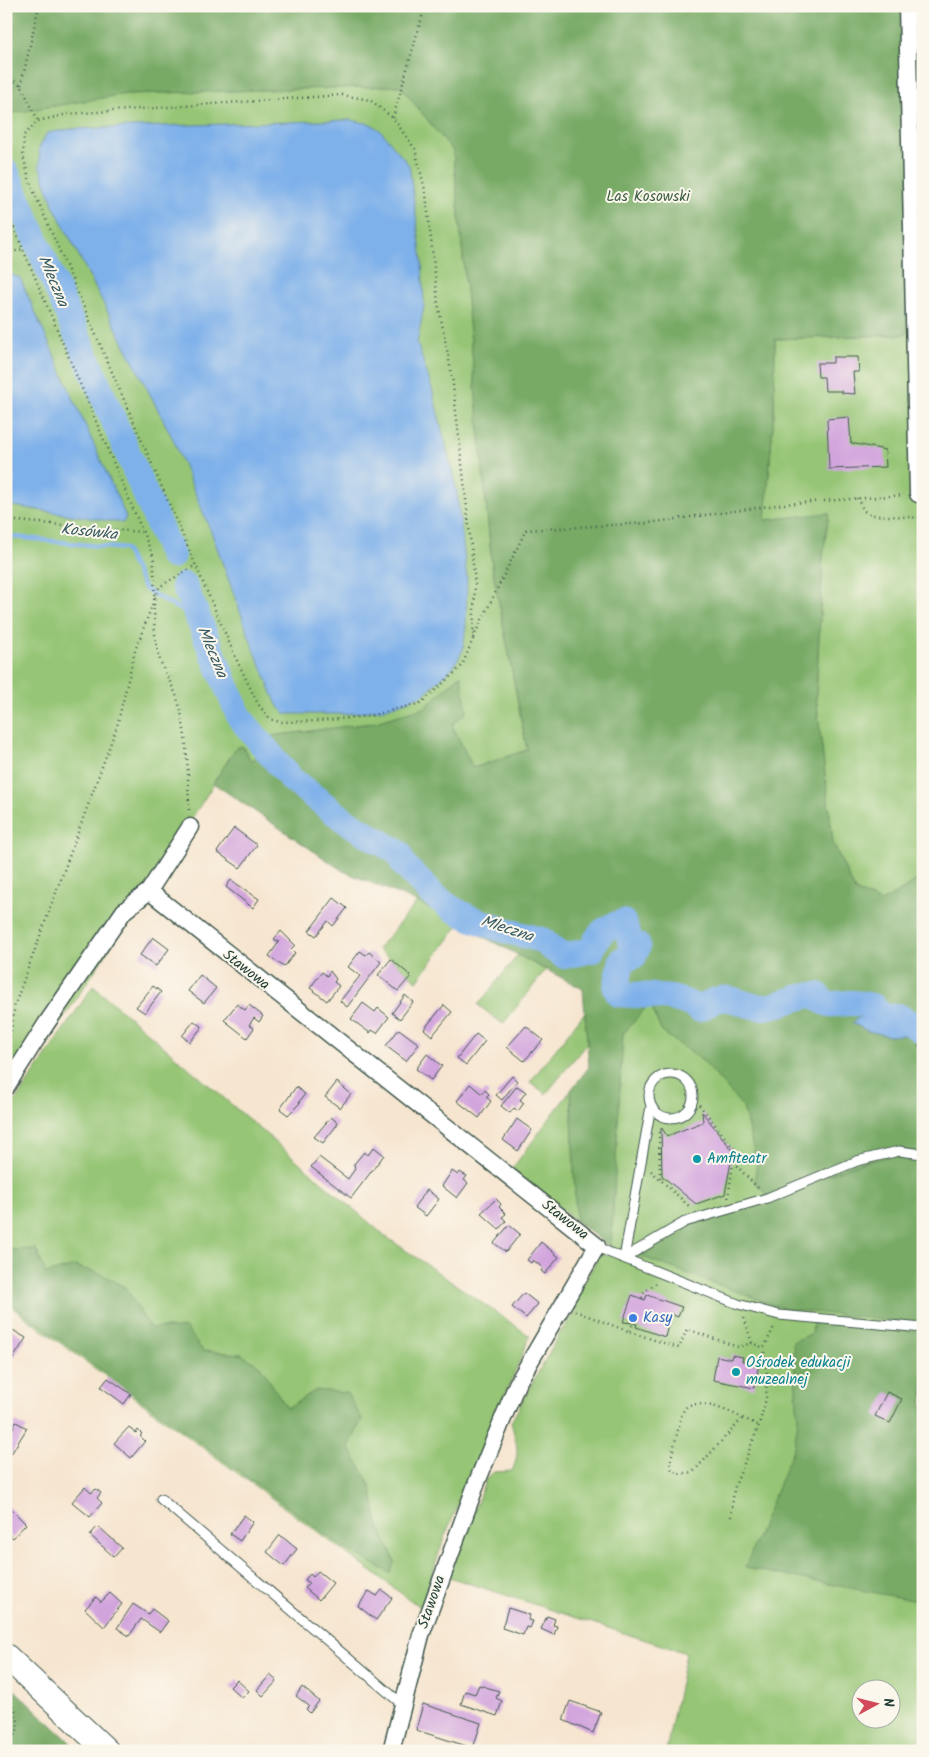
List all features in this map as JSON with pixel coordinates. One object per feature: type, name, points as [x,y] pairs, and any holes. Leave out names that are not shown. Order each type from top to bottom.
[{"type":"street","points":[[907,6],[915,44],[920,493]]},
{"type":"street","points":[[6,1087],[46,1024],[124,911],[149,892],[190,827]]},
{"type":"street","name":"Stawowa","points":[[149,892],[597,1246],[517,1384],[442,1575],[421,1635],[392,1751]]},
{"type":"street","points":[[6,1656],[98,1748]]},
{"type":"lane","points":[[624,1258],[651,1106],[649,1093],[651,1087],[660,1076],[667,1074],[682,1076],[691,1087],[693,1097],[690,1108],[679,1117],[673,1118],[659,1115],[651,1106]]},
{"type":"lane","points":[[624,1258],[685,1222],[767,1198],[857,1161],[899,1151],[923,1154]]},
{"type":"lane","points":[[597,1246],[738,1304],[779,1315],[923,1328]]},
{"type":"lane","points":[[161,1499],[403,1705]]},
{"type":"path","points":[[21,85],[39,6]]},
{"type":"path","points":[[393,118],[425,6]]},
{"type":"path","points":[[6,76],[21,85],[38,121]]},
{"type":"path","points":[[473,639],[475,583],[452,376],[438,303],[426,194],[415,149],[393,118],[370,100],[342,95],[68,114],[38,121],[24,135],[23,156],[31,185],[258,704],[270,719],[279,722],[318,721],[368,716],[421,703],[462,666],[473,639],[526,530],[648,523],[784,504],[920,493]]},
{"type":"path","points":[[6,209],[141,532],[153,556],[156,577],[154,602],[159,656],[176,696],[183,733],[190,827]]},
{"type":"path","points":[[6,254],[23,249]]},
{"type":"path","points":[[857,498],[864,511],[873,515],[923,518]]},
{"type":"path","points":[[6,520],[141,532]]},
{"type":"path","points":[[6,1058],[16,1004],[116,726],[135,651],[159,587],[196,564]]},
{"type":"path","points":[[918,1046],[923,1046]]},
{"type":"path","points":[[693,1097],[735,1150],[726,1210]]},
{"type":"path","points":[[659,1115],[660,1179]]},
{"type":"path","points":[[641,1162],[701,1217]]},
{"type":"path","points":[[733,1162],[767,1198]]},
{"type":"path","points":[[642,1298],[645,1291],[663,1280],[666,1275]]},
{"type":"path","points":[[738,1304],[752,1342],[764,1348]]},
{"type":"path","points":[[573,1310],[679,1348],[687,1329],[738,1347],[752,1342]]},
{"type":"path","points":[[731,1517],[734,1489],[759,1425],[766,1399],[767,1373],[764,1348],[779,1315]]},
{"type":"path","points":[[630,1332],[633,1323]]},
{"type":"path","points":[[742,1418],[693,1472],[678,1474],[672,1470],[670,1463],[682,1413],[687,1406],[703,1403],[742,1418],[759,1425]]},
{"type":"path","points":[[6,1698],[18,1718],[19,1729],[15,1739],[6,1746]]},
{"type":"green space","name":"Las Kosowski","points":[[6,6],[923,6],[923,267],[911,252],[906,334],[775,339],[774,413],[765,520],[829,513],[823,555],[816,697],[833,843],[855,891],[881,902],[904,889],[923,875],[923,1024],[914,1019],[868,1031],[890,1036],[915,1034],[920,1043],[923,1043],[923,1153],[899,1149],[768,1196],[754,1181],[757,1164],[743,1107],[704,1062],[661,1031],[650,1003],[623,1034],[611,1248],[576,1221],[571,1090],[589,1067],[583,989],[417,902],[343,871],[213,783],[236,748],[242,746],[252,762],[272,736],[372,723],[424,708],[461,675],[467,712],[452,725],[473,768],[527,750],[492,566],[453,151],[400,86],[126,94],[7,114]]},
{"type":"green space","points":[[400,86],[453,151],[492,566],[527,750],[473,768],[452,725],[460,675],[425,708],[372,723],[272,736],[252,762],[242,746],[236,748],[133,913],[6,1105],[6,113],[126,94]]},
{"type":"green space","points":[[911,251],[923,267],[923,875],[904,889],[881,902],[855,891],[833,843],[816,697],[823,555],[829,514],[765,520],[774,413],[775,339],[903,335]]},
{"type":"green space","points":[[587,730],[854,912],[923,925],[923,1751],[666,1751],[686,1653],[449,1577],[486,1479],[494,1472],[512,1471],[515,1464],[516,1441],[511,1422],[561,1331],[576,1312],[577,1310],[571,1308],[600,1253],[607,1256],[611,1249],[592,1229],[600,1161]]},
{"type":"green space","points":[[417,902],[460,924],[417,981],[378,949]]},
{"type":"green space","points":[[518,955],[546,970],[503,1024],[478,1005]]},
{"type":"green space","points":[[93,986],[385,1236],[530,1336],[444,1538],[421,1608],[6,1303],[6,1115]]},
{"type":"green space","points":[[585,1012],[587,1043],[546,1094],[530,1082]]},
{"type":"green space","points":[[571,1090],[576,1221],[511,1170]]},
{"type":"green space","points":[[897,1154],[920,1156],[923,1217],[923,1324],[785,1309],[634,1254],[686,1224],[858,1164]]},
{"type":"green space","points":[[36,1249],[46,1274],[74,1266],[102,1274],[126,1288],[150,1328],[186,1328],[203,1351],[241,1354],[260,1366],[287,1408],[316,1390],[347,1393],[362,1419],[349,1447],[371,1487],[378,1524],[395,1561],[390,1573],[341,1546],[6,1300],[6,1250]]},
{"type":"green space","points":[[813,1322],[923,1332],[923,1602],[745,1568],[794,1447],[798,1421],[793,1342],[812,1333]]},
{"type":"green space","points":[[6,1682],[71,1743],[63,1751],[6,1751]]},
{"type":"water","points":[[351,120],[371,124],[381,131],[409,165],[422,260],[424,306],[417,343],[432,389],[457,492],[467,579],[466,625],[463,650],[454,666],[423,695],[384,709],[347,714],[286,714],[277,705],[253,647],[212,534],[173,439],[54,207],[40,168],[39,148],[47,133],[71,129]]},
{"type":"water","points":[[6,272],[20,278],[126,517],[123,523],[6,505]]},
{"type":"water","points":[[893,1014],[914,1019],[923,1024],[923,1043],[920,1043],[915,1034],[890,1036],[868,1031],[852,1023],[859,1017]]},
{"type":"building","points":[[833,357],[858,357],[859,372],[853,372],[855,394],[842,393],[842,391],[825,391],[824,377],[818,377],[817,363],[833,363]]},
{"type":"building","points":[[849,417],[851,443],[885,450],[886,467],[829,469],[827,419]]},
{"type":"building","points":[[234,828],[257,845],[240,868],[217,852]]},
{"type":"building","points":[[231,880],[259,899],[253,908],[226,887]]},
{"type":"building","points":[[334,898],[347,908],[333,926],[328,921],[316,936],[309,931]]},
{"type":"building","points":[[281,931],[295,945],[291,949],[295,953],[284,967],[269,956],[279,942],[274,939]]},
{"type":"building","points":[[153,937],[169,949],[156,966],[140,955]]},
{"type":"building","points":[[360,951],[366,955],[369,952],[381,962],[347,1007],[340,1001],[360,976],[348,967]]},
{"type":"building","points":[[391,959],[411,976],[398,991],[378,975]]},
{"type":"building","points":[[330,971],[336,979],[334,982],[339,986],[327,1001],[310,988],[322,972],[327,976]]},
{"type":"building","points":[[200,975],[216,988],[204,1003],[188,991]]},
{"type":"building","points":[[153,986],[161,992],[145,1013],[136,1007]]},
{"type":"building","points":[[405,995],[413,1002],[400,1019],[392,1013]]},
{"type":"building","points":[[363,1003],[375,1012],[378,1008],[389,1017],[377,1033],[372,1030],[370,1033],[351,1019]]},
{"type":"building","points":[[237,1004],[245,1010],[249,1005],[263,1016],[259,1022],[254,1018],[249,1025],[254,1028],[247,1038],[224,1020]]},
{"type":"building","points":[[444,1005],[452,1012],[432,1036],[424,1029]]},
{"type":"building","points":[[194,1021],[202,1027],[190,1042],[182,1036]]},
{"type":"building","points":[[526,1026],[543,1040],[524,1061],[507,1047]]},
{"type":"building","points":[[399,1029],[419,1044],[406,1061],[386,1046]]},
{"type":"building","points":[[476,1034],[485,1041],[466,1065],[457,1058]]},
{"type":"building","points":[[427,1054],[442,1066],[431,1080],[416,1069]]},
{"type":"building","points":[[512,1076],[517,1081],[502,1100],[496,1095]]},
{"type":"building","points":[[337,1082],[351,1094],[340,1108],[325,1097]]},
{"type":"building","points":[[470,1084],[482,1094],[485,1090],[489,1094],[486,1097],[491,1101],[479,1118],[457,1101]]},
{"type":"building","points":[[517,1086],[526,1092],[520,1100],[524,1103],[518,1111],[514,1108],[510,1113],[501,1106]]},
{"type":"building","points":[[296,1087],[305,1094],[300,1103],[288,1115],[280,1109]]},
{"type":"building","name":"Amfiteatr","points":[[702,1112],[733,1151],[725,1194],[696,1204],[662,1176],[661,1127],[667,1136],[703,1122]]},
{"type":"building","points":[[331,1117],[337,1122],[337,1125],[323,1143],[314,1137]]},
{"type":"building","points":[[517,1119],[532,1130],[518,1151],[503,1140]]},
{"type":"building","points":[[374,1147],[384,1155],[351,1198],[311,1167],[319,1157],[348,1179],[355,1169],[354,1164],[364,1152],[368,1155]]},
{"type":"building","points":[[452,1171],[458,1175],[460,1172],[467,1176],[464,1180],[468,1183],[457,1198],[442,1186]]},
{"type":"building","points":[[427,1190],[439,1199],[426,1216],[414,1207]]},
{"type":"building","points":[[496,1199],[501,1204],[499,1207],[506,1214],[502,1217],[506,1221],[499,1229],[481,1213]]},
{"type":"building","points":[[509,1225],[520,1234],[506,1252],[494,1243]]},
{"type":"building","points":[[541,1242],[559,1257],[545,1274],[541,1271],[543,1268],[533,1260],[531,1263],[527,1260]]},
{"type":"building","points":[[524,1293],[538,1304],[526,1318],[512,1307]]},
{"type":"building","points":[[632,1295],[645,1300],[647,1295],[682,1307],[678,1317],[671,1314],[665,1337],[636,1327],[637,1324],[623,1322]]},
{"type":"building","points":[[6,1326],[26,1338],[6,1370]]},
{"type":"building","name":"Ośrodek edukacji muzealnej","points":[[732,1355],[743,1357],[742,1361],[759,1364],[754,1388],[713,1380],[717,1356],[731,1359]]},
{"type":"building","points":[[108,1378],[131,1394],[124,1404],[101,1387]]},
{"type":"building","points":[[887,1392],[902,1399],[890,1423],[875,1416]]},
{"type":"building","points":[[16,1422],[27,1428],[11,1454],[6,1451],[6,1441]]},
{"type":"building","points":[[129,1427],[136,1433],[138,1430],[142,1434],[140,1436],[145,1441],[131,1458],[114,1443]]},
{"type":"building","points":[[85,1487],[91,1493],[96,1489],[101,1493],[97,1498],[102,1503],[90,1517],[72,1502]]},
{"type":"building","points":[[9,1507],[26,1524],[13,1538],[6,1532],[6,1509]]},
{"type":"building","points":[[244,1515],[253,1522],[240,1541],[230,1534]]},
{"type":"building","points":[[98,1526],[122,1548],[114,1557],[90,1535]]},
{"type":"building","points":[[280,1535],[297,1549],[284,1566],[267,1552]]},
{"type":"building","points":[[318,1571],[333,1583],[319,1600],[305,1588],[309,1583],[305,1580],[310,1574],[313,1577]]},
{"type":"building","points":[[382,1590],[392,1598],[376,1620],[358,1606],[369,1591],[377,1596]]},
{"type":"building","points":[[110,1593],[122,1604],[104,1627],[85,1609],[96,1597],[101,1602]]},
{"type":"building","points":[[133,1604],[148,1614],[152,1609],[168,1621],[160,1632],[141,1619],[129,1636],[117,1628]]},
{"type":"building","points":[[508,1608],[530,1615],[528,1620],[533,1621],[530,1628],[526,1627],[523,1635],[502,1628]]},
{"type":"building","points":[[547,1616],[555,1619],[553,1625],[557,1626],[554,1635],[541,1629]]},
{"type":"building","points":[[270,1675],[277,1681],[263,1696],[257,1690]]},
{"type":"building","points":[[237,1680],[249,1691],[242,1698],[230,1687]]},
{"type":"building","points":[[479,1685],[499,1691],[496,1698],[502,1701],[497,1716],[461,1704],[465,1691],[475,1694]]},
{"type":"building","points":[[302,1687],[319,1701],[310,1713],[306,1709],[309,1706],[296,1696]]},
{"type":"building","points":[[570,1701],[601,1712],[593,1733],[563,1720]]},
{"type":"building","points":[[423,1704],[481,1723],[473,1748],[416,1730]]},
{"type":"waterway","name":"Mleczna","points":[[6,171],[172,556]]},
{"type":"waterway","name":"Kosówka","points":[[6,536],[125,549],[145,589],[177,608],[197,616]]},
{"type":"waterway","name":"Mleczna","points":[[184,585],[240,718],[292,780],[346,821],[399,853],[403,864],[433,895],[451,908],[468,917],[503,930],[542,940],[564,956],[592,950],[603,932],[623,922],[631,942],[638,946],[634,956],[622,960],[616,989],[619,994],[671,998],[690,1004],[698,1009],[724,998],[761,1007],[775,1005],[803,996],[818,995],[821,1000],[829,1004],[855,1003],[873,1006],[884,1018],[898,1016],[923,1031]]},
{"type":"place","name":"Amfiteatr","points":[[697,1159]]},
{"type":"place","name":"Kasy","points":[[633,1318]]},
{"type":"place","name":"Ośrodek edukacji muzealnej","points":[[736,1372]]}]
